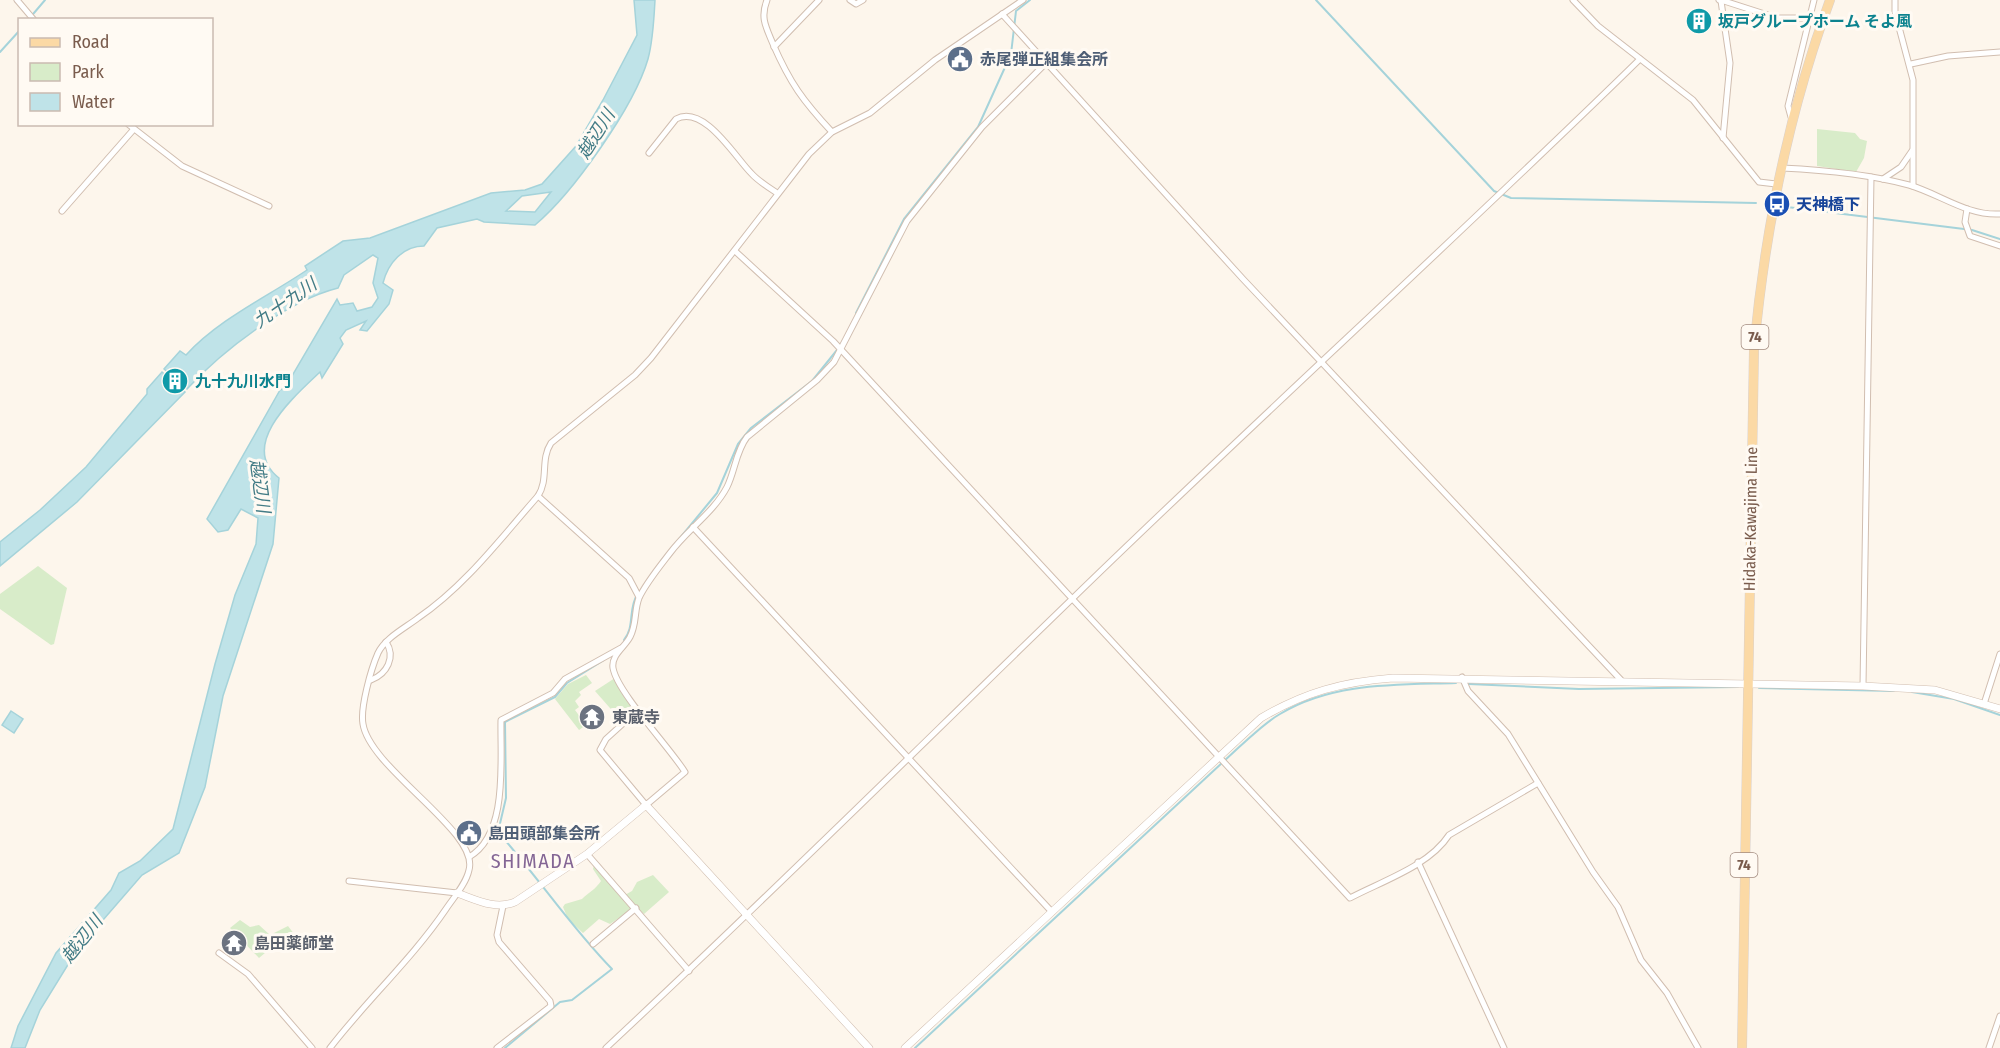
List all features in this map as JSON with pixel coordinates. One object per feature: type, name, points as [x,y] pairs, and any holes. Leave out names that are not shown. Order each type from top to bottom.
[{"type":"main road","name":"Hidaka-Kawajima Line","points":[[1742,1048],[1754,349],[1764,255],[1776,184],[1791,117],[1830,0]]},
{"type":"street","points":[[17,0],[32,18]]},
{"type":"street","points":[[767,0],[763,22],[791,84],[832,132]]},
{"type":"street","points":[[774,46],[819,0]]},
{"type":"street","points":[[850,0],[858,4],[863,0]]},
{"type":"street","points":[[1011,0],[1015,7]]},
{"type":"street","points":[[330,1048],[426,938],[469,871],[469,856],[441,818],[396,774],[370,742],[363,723],[378,654],[386,642],[441,603],[538,496],[544,484],[544,457],[551,443],[634,375],[651,358],[809,154],[832,132],[870,113],[935,60],[1023,0]]},
{"type":"street","points":[[1573,0],[1598,26],[1694,100],[1759,182],[1776,184]]},
{"type":"street","points":[[1723,138],[1730,63],[1720,0],[1777,18],[1809,18]]},
{"type":"street","points":[[1791,117],[1788,106],[1814,0]]},
{"type":"street","points":[[1895,0],[1895,12],[1911,64],[1913,186]]},
{"type":"street","points":[[1002,14],[1045,64],[1621,680]]},
{"type":"street","points":[[1911,64],[1947,56],[2000,52]]},
{"type":"street","points":[[606,1048],[909,759],[1071,599],[1640,59]]},
{"type":"street","points":[[349,881],[457,893],[492,906],[503,906],[525,897],[587,854],[686,772],[638,710],[613,669],[614,659],[636,626],[639,597],[670,552],[726,488],[742,444],[747,437],[817,380],[840,349],[907,221],[982,127],[1045,64]]},
{"type":"street","points":[[649,153],[676,119],[690,117],[712,128],[753,176],[777,193]]},
{"type":"street","points":[[130,126],[182,166],[269,206]]},
{"type":"street","points":[[62,211],[134,129]]},
{"type":"street","points":[[1883,178],[1901,167],[1913,150]]},
{"type":"street","points":[[1780,168],[1883,178],[1913,186],[1967,209],[1990,215],[2000,214]]},
{"type":"street","points":[[1863,686],[1871,177]]},
{"type":"street","points":[[1967,209],[1965,222],[1970,236],[2000,246]]},
{"type":"street","points":[[735,251],[840,349],[1350,898],[1418,862],[1440,848],[1449,834],[1538,783]]},
{"type":"street","points":[[538,496],[629,578],[639,597]]},
{"type":"street","points":[[693,527],[1052,912]]},
{"type":"street","points":[[371,680],[382,673],[391,660],[386,642]]},
{"type":"street","points":[[469,856],[488,837],[500,797],[501,720],[553,693],[565,679],[622,648]]},
{"type":"street","points":[[1984,704],[2000,654]]},
{"type":"street","points":[[1462,677],[1468,691],[1508,734],[1618,907],[1641,960],[1667,993],[1698,1048]]},
{"type":"street","points":[[905,1048],[1261,718],[1314,692],[1350,681],[1393,678],[1747,682],[1935,690],[2000,709]]},
{"type":"street","points":[[638,710],[606,739],[600,750],[745,915],[869,1048]]},
{"type":"street","points":[[587,854],[689,970]]},
{"type":"street","points":[[1418,862],[1504,1048]]},
{"type":"street","points":[[497,1048],[551,1006],[550,1000],[499,942],[496,935],[503,906]]},
{"type":"street","points":[[593,944],[636,908]]},
{"type":"street","points":[[219,953],[248,974],[312,1048]]},
{"type":"street","points":[[1989,1048],[2000,1016]]},
{"type":"green space","points":[[1817,129],[1855,133],[1860,139],[1867,141],[1864,158],[1856,172],[1817,166]]},
{"type":"green space","points":[[38,566],[67,588],[54,644],[51,645],[0,609],[0,594]]},
{"type":"green space","points":[[586,675],[592,683],[579,692],[581,695],[575,701],[579,707],[575,710],[586,725],[579,730],[555,699],[568,684]]},
{"type":"green space","points":[[615,678],[632,707],[617,716],[595,691]]},
{"type":"green space","points":[[594,865],[608,873],[623,896],[632,891],[637,882],[653,875],[669,892],[644,914],[640,910],[628,912],[610,924],[599,919],[583,933],[568,919],[563,907],[565,904],[582,899],[599,884],[601,881],[593,869]]},
{"type":"green space","points":[[240,920],[250,927],[259,925],[270,935],[288,926],[301,943],[288,951],[278,942],[259,958],[230,928]]},
{"type":"water","points":[[634,0],[655,0],[652,37],[641,79],[600,148],[550,211],[535,225],[484,222],[477,219],[437,228],[424,246],[403,252],[389,269],[383,283],[393,290],[389,304],[367,331],[360,330],[366,321],[346,330],[340,338],[343,344],[322,378],[320,372],[285,407],[275,421],[267,436],[264,451],[268,465],[279,478],[273,544],[223,696],[205,787],[179,853],[142,875],[77,950],[40,1010],[25,1048],[11,1048],[18,1026],[56,953],[111,890],[119,873],[140,861],[173,829],[235,595],[256,544],[258,518],[241,509],[228,530],[218,532],[207,519],[280,390],[285,388],[337,299],[340,305],[353,303],[357,311],[372,307],[378,298],[373,283],[378,258],[373,255],[344,275],[338,288],[318,294],[277,315],[237,343],[187,389],[164,369],[180,351],[186,355],[228,319],[307,270],[305,266],[343,241],[370,238],[491,193],[525,190],[542,184],[576,146],[637,35]],"holes":[[[551,192],[535,212],[506,211],[522,196]]]},
{"type":"water","points":[[162,372],[185,392],[77,502],[0,566],[0,542],[40,510],[86,467],[147,394],[147,389]]},
{"type":"water","points":[[11,711],[23,719],[14,733],[2,725]]},
{"type":"waterway","points":[[30,18],[45,0]]},
{"type":"waterway","points":[[856,313],[904,219],[978,127],[1011,54],[1016,11],[1030,0]]},
{"type":"waterway","points":[[1316,0],[1494,191],[1511,198],[1756,203]]},
{"type":"waterway","points":[[0,52],[18,32]]},
{"type":"waterway","points":[[1779,206],[1972,230],[2000,239]]},
{"type":"waterway","points":[[661,561],[717,493],[738,444],[751,428],[812,381],[837,350]]},
{"type":"waterway","points":[[624,640],[637,595]]},
{"type":"waterway","points":[[505,1048],[560,1002],[572,1000],[612,969],[582,936],[498,832],[506,798],[505,722],[555,697],[567,683],[604,660]]},
{"type":"waterway","points":[[915,1048],[1237,749],[1274,718],[1300,704],[1343,691],[1388,685],[1456,683]]},
{"type":"waterway","points":[[1469,684],[1579,689],[1738,687]]},
{"type":"waterway","points":[[1759,688],[1894,691]]},
{"type":"waterway","points":[[1912,692],[1954,699],[2000,715]]},
{"type":"place","name":"坂戸グループホーム そよ風","points":[[1699,21]]},
{"type":"place","name":"赤尾弾正組集会所","points":[[960,59]]},
{"type":"place","name":"天神橋下","points":[[1777,204]]},
{"type":"place","name":"九十九川水門","points":[[175,381]]},
{"type":"place","name":"東蔵寺","points":[[592,717]]},
{"type":"place","name":"島田頭部集会所","points":[[469,833]]},
{"type":"place","name":"島田薬師堂","points":[[234,943]]},
{"type":"district","name":"SHIMADA","points":[[533,861]]},
{"type":"water label","name":"越辺川","points":[[596,134]]},
{"type":"water label","name":"九十九川","points":[[285,303]]},
{"type":"water label","name":"越辺川","points":[[260,486]]},
{"type":"water label","name":"越辺川","points":[[82,939]]}]
